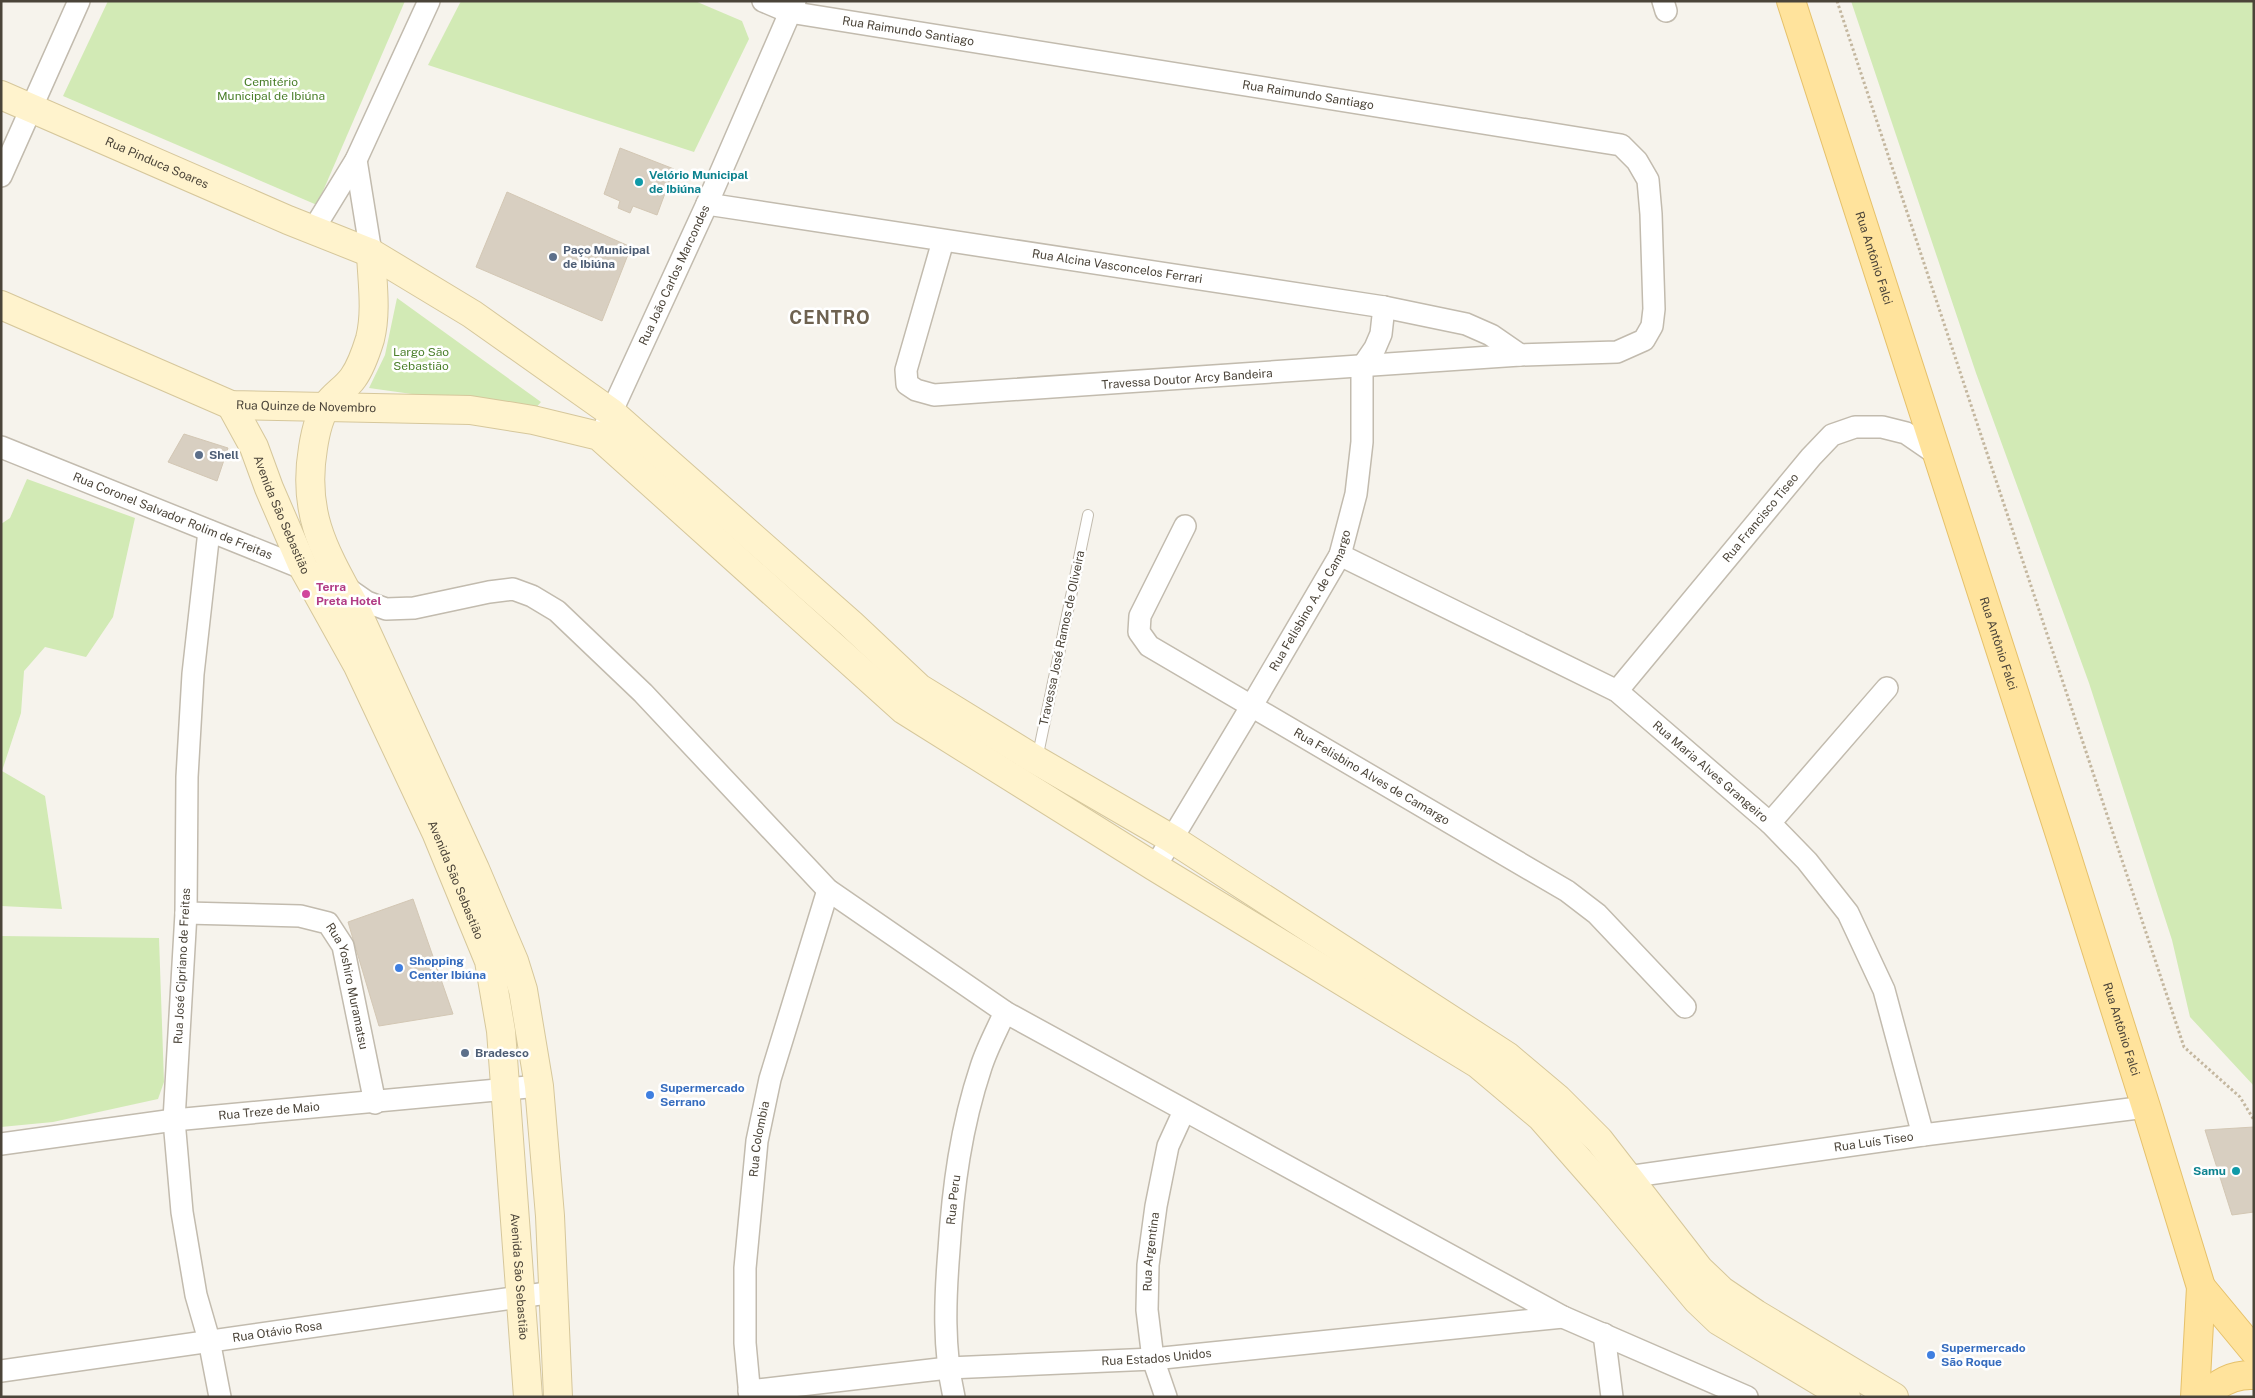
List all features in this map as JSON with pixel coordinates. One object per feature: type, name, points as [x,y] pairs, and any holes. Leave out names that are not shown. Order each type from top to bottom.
[{"type":"main road","name":"Rua Antônio Falci","points":[[1790,1],[1938,455],[2146,1107],[2201,1287],[2195,1397]]},
{"type":"main road","name":"Rua Pinduca Soares","points":[[1,95],[313,230],[371,253],[472,314],[606,425]]},
{"type":"main road","points":[[326,406],[353,378],[370,340],[374,302],[371,253]]},
{"type":"main road","name":"Rua Quinze de Novembro","points":[[1,305],[231,405],[470,410],[533,420],[606,425]]},
{"type":"main road","name":"Avenida São Sebastião","points":[[231,405],[254,447],[269,488],[304,569],[358,666],[436,832],[489,961],[501,1031],[528,1397]]},
{"type":"main road","name":"Avenida São Sebastião","points":[[326,406],[315,436],[310,468],[310,496],[316,529],[330,563],[354,605],[475,869],[514,961],[524,990],[538,1086],[550,1216],[558,1397]]},
{"type":"main road","points":[[606,425],[851,624],[919,688],[1033,775],[1155,867],[1478,1064],[1616,1184],[1722,1291],[1756,1314],[1894,1397]]},
{"type":"main road","points":[[606,425],[904,710],[1033,775],[1172,839],[1507,1056],[1558,1099],[1599,1140],[1616,1184],[1697,1300],[1719,1321],[1846,1397]]},
{"type":"main road","points":[[904,710],[919,688]]},
{"type":"main road","points":[[495,996],[524,990]]},
{"type":"main road","name":"Rua Antônio Falci","points":[[2201,1287],[2254,1351]]},
{"type":"main road","points":[[2205,1397],[2222,1382],[2241,1374],[2254,1374]]},
{"type":"street","points":[[1,176],[79,1]]},
{"type":"street","points":[[313,230],[356,160],[429,1]]},
{"type":"street","name":"Rua Raimundo Santiago","points":[[763,1],[1621,145],[1637,161],[1648,180],[1654,309],[1652,326],[1644,340],[1617,352]]},
{"type":"street","name":"Rua João Carlos Marcondes","points":[[606,425],[707,204],[792,7]]},
{"type":"street","points":[[356,160],[371,253]]},
{"type":"street","name":"Rua Alcina Vasconcelos Ferrari","points":[[707,204],[1384,307],[1466,324],[1491,335],[1520,355]]},
{"type":"street","name":"Travessa Doutor Arcy Bandeira","points":[[943,241],[906,370],[907,384],[916,390],[934,395],[1520,355],[1617,352]]},
{"type":"street","points":[[1362,367],[1375,348],[1380,334],[1384,307]]},
{"type":"street","name":"Rua Felisbino A. de Camargo","points":[[1155,867],[1252,707],[1340,554],[1356,494],[1362,442],[1362,367]]},
{"type":"street","name":"Rua Francisco Tiseo","points":[[1617,691],[1810,457],[1832,435],[1854,427],[1882,428],[1906,433],[1938,455]]},
{"type":"street","name":"Rua Coronel Salvador Rolim de Freitas","points":[[1,447],[343,585],[367,602],[386,609],[414,608],[489,592],[513,589],[532,596],[557,611],[643,694],[828,890],[1005,1012],[1563,1317],[1747,1397]]},
{"type":"street","name":"Rua Felisbino Alves de Camargo","points":[[1185,526],[1140,616],[1139,632],[1148,646],[1567,891],[1597,914],[1685,1007]]},
{"type":"street","name":"Rua José Cipriano de Freitas","points":[[209,531],[192,683],[187,776],[186,913],[174,1120],[182,1212],[196,1296],[209,1340],[220,1397]]},
{"type":"street","name":"Rua Maria Alves Grangeiro","points":[[1340,554],[1617,691],[1770,823],[1806,861],[1848,913],[1884,990],[1923,1135]]},
{"type":"street","points":[[1770,823],[1887,688]]},
{"type":"street","name":"Rua Colombia","points":[[750,1394],[745,1343],[745,1268],[757,1141],[770,1079],[828,890]]},
{"type":"street","name":"Rua Yoshiro Muramatsu","points":[[186,913],[300,916],[328,923],[343,946],[375,1103]]},
{"type":"street","name":"Rua Peru","points":[[954,1397],[948,1368],[945,1302],[954,1182],[966,1120],[981,1065],[1005,1012]]},
{"type":"street","name":"Rua Treze de Maio","points":[[1,1144],[174,1120],[506,1091],[538,1086]]},
{"type":"street","name":"Rua Luís Tiseo","points":[[1616,1184],[1923,1135],[2146,1107]]},
{"type":"street","name":"Rua Argentina","points":[[1166,1397],[1153,1359],[1147,1310],[1148,1265],[1156,1206],[1168,1146],[1184,1111]]},
{"type":"street","name":"Rua Otávio Rosa","points":[[1,1371],[554,1292]]},
{"type":"street","name":"Rua Estados Unidos","points":[[750,1394],[948,1368],[1153,1359],[1563,1317]]},
{"type":"street","points":[[1604,1334],[1612,1397]]},
{"type":"lane","name":"Travessa José Ramos de Oliveira","points":[[1033,775],[1088,515]]},
{"type":"path","points":[[1837,1],[2184,1046],[2240,1097],[2254,1120]]},
{"type":"green space","name":"Cemitério Municipal de Ibiúna","points":[[108,1],[405,1],[317,205],[63,96]]},
{"type":"green space","points":[[461,1],[695,1],[742,21],[749,39],[694,152],[428,65]]},
{"type":"green space","points":[[1851,1],[2254,1],[2254,1086],[2190,1017],[2172,940],[2089,683],[1976,373]]},
{"type":"green space","name":"Largo São Sebastião","points":[[397,298],[541,402],[533,411],[369,388],[385,355]]},
{"type":"green space","points":[[27,479],[135,518],[113,617],[86,657],[45,647],[24,671],[21,713],[2,771],[45,796],[62,909],[1,906],[1,524],[10,518]]},
{"type":"green space","points":[[1,936],[159,938],[164,1082],[158,1099],[53,1122],[1,1127]]},
{"type":"building","name":"Velório Municipal de Ibiúna","points":[[620,148],[674,169],[657,215],[633,206],[630,213],[618,208],[620,201],[604,194]]},
{"type":"building","name":"Paço Municipal de Ibiúna","points":[[507,192],[631,247],[602,321],[476,267]]},
{"type":"building","name":"Shell","points":[[184,434],[228,448],[217,481],[168,462]]},
{"type":"building","name":"Shopping Center Ibiúna","points":[[413,899],[453,1014],[379,1026],[348,922]]},
{"type":"building","name":"Samu","points":[[2254,1127],[2254,1212],[2232,1215],[2205,1130]]},
{"type":"place","name":"Velório Municipal de Ibiúna","points":[[639,182]]},
{"type":"place","name":"Paço Municipal de Ibiúna","points":[[553,257]]},
{"type":"place","name":"Shell","points":[[199,455]]},
{"type":"place","name":"Terra Preta Hotel","points":[[306,594]]},
{"type":"place","name":"Shopping Center Ibiúna","points":[[399,968]]},
{"type":"place","name":"Bradesco","points":[[465,1053]]},
{"type":"place","name":"Supermercado Serrano","points":[[650,1095]]},
{"type":"place","name":"Samu","points":[[2236,1171]]},
{"type":"place","name":"Supermercado São Roque","points":[[1931,1355]]},
{"type":"district","name":"CENTRO","points":[[830,318]]}]
